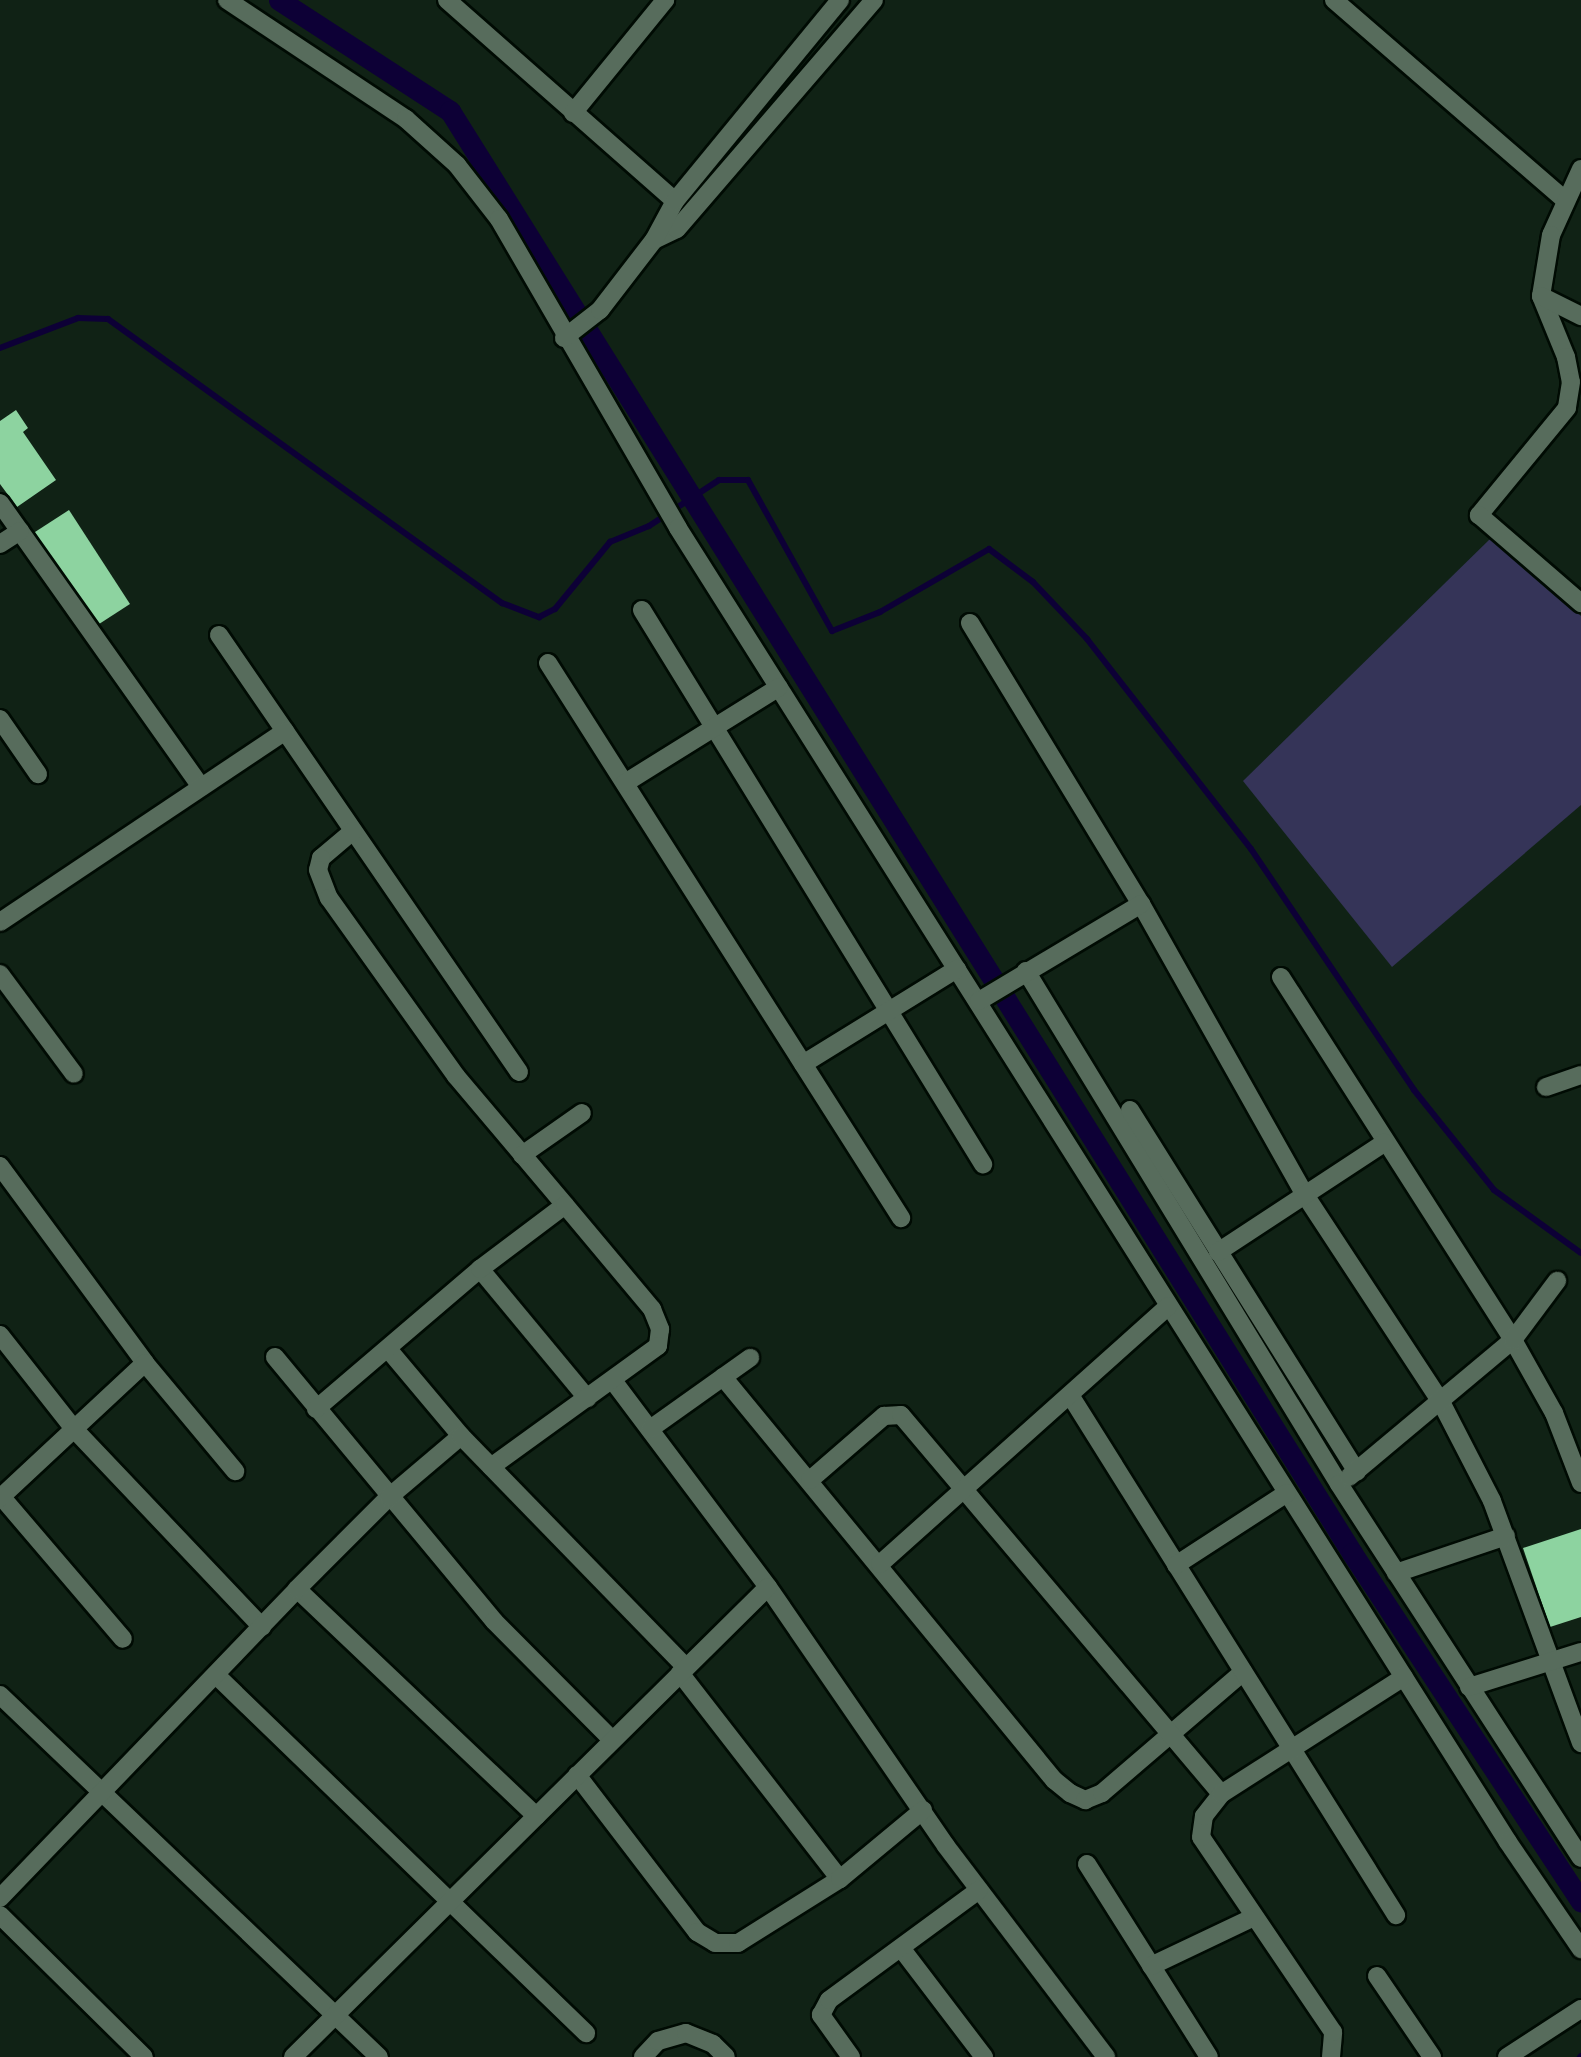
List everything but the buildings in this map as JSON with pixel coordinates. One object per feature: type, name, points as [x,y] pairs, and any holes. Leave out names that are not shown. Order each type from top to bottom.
[{"type":"street","points":[[227,0],[435,142],[499,219],[569,334],[678,528],[957,969],[985,997],[1169,1306],[1404,1677],[1581,1949]]},
{"type":"street","points":[[447,0],[676,201]]},
{"type":"street","points":[[569,334],[600,310],[654,240],[676,201],[840,0]]},
{"type":"street","points":[[1334,0],[1564,199]]},
{"type":"street","points":[[573,113],[658,2]]},
{"type":"street","points":[[654,240],[677,229],[863,4]]},
{"type":"street","points":[[1581,169],[1564,199],[1544,262],[1541,296],[1566,357],[1571,382],[1567,408],[1479,515],[1581,603]]},
{"type":"street","points":[[1541,296],[1581,316]]},
{"type":"street","points":[[0,503],[201,788]]},
{"type":"street","points":[[0,544],[20,531]]},
{"type":"street","points":[[642,610],[983,1164]]},
{"type":"street","points":[[970,623],[1141,904],[1305,1195],[1441,1402],[1506,1536],[1581,1743]]},
{"type":"street","points":[[219,635],[519,1072]]},
{"type":"street","points":[[548,663],[901,1218]]},
{"type":"street","points":[[625,783],[779,687]]},
{"type":"street","points":[[0,719],[38,774]]},
{"type":"street","points":[[0,922],[285,731]]},
{"type":"street","points":[[353,831],[321,858],[321,884],[456,1076],[652,1309],[660,1329],[658,1346],[614,1382],[587,1398],[491,1467]]},
{"type":"street","points":[[985,997],[1141,904]]},
{"type":"street","points":[[803,1064],[957,969]]},
{"type":"street","points":[[0,974],[74,1074]]},
{"type":"street","points":[[1021,975],[1339,1485],[1581,1858]]},
{"type":"street","points":[[1281,977],[1384,1143],[1513,1340],[1553,1413],[1581,1483]]},
{"type":"street","points":[[1546,1087],[1581,1075]]},
{"type":"street","points":[[1130,1110],[1357,1472]]},
{"type":"street","points":[[522,1155],[582,1113]]},
{"type":"street","points":[[1218,1252],[1384,1143]]},
{"type":"street","points":[[0,1166],[145,1363],[235,1471]]},
{"type":"street","points":[[316,1409],[480,1269],[565,1205]]},
{"type":"street","points":[[480,1269],[587,1398]]},
{"type":"street","points":[[1339,1485],[1513,1340],[1557,1281]]},
{"type":"street","points":[[880,1564],[1169,1306]]},
{"type":"street","points":[[0,1335],[74,1429],[262,1627]]},
{"type":"street","points":[[388,1349],[461,1436],[683,1670],[840,1879]]},
{"type":"street","points":[[275,1357],[494,1621],[612,1740]]},
{"type":"street","points":[[650,1429],[750,1359]]},
{"type":"street","points":[[123,1639],[1,1496],[145,1363]]},
{"type":"street","points":[[723,1377],[880,1564],[1054,1780],[1070,1793],[1085,1800],[1102,1793],[1243,1672]]},
{"type":"street","points":[[614,1382],[768,1587],[979,1890],[1106,2057]]},
{"type":"street","points":[[1070,1395],[1395,1914]]},
{"type":"street","points":[[810,1480],[884,1416],[901,1415],[1221,1794]]},
{"type":"street","points":[[0,1898],[297,1589],[389,1497],[461,1436]]},
{"type":"street","points":[[1176,1565],[1287,1493]]},
{"type":"street","points":[[1396,1573],[1506,1536]]},
{"type":"street","points":[[293,2057],[768,1587]]},
{"type":"street","points":[[297,1589],[536,1816]]},
{"type":"street","points":[[1469,1687],[1581,1652]]},
{"type":"street","points":[[216,1675],[452,1899],[586,2033]]},
{"type":"street","points":[[1332,2057],[1333,2032],[1251,1918],[1201,1837],[1204,1816],[1221,1794],[1404,1677]]},
{"type":"street","points":[[0,1695],[379,2057]]},
{"type":"street","points":[[577,1776],[696,1932],[715,1943],[738,1943],[840,1879],[923,1810]]},
{"type":"street","points":[[1087,1864],[1205,2056]]},
{"type":"street","points":[[851,2057],[821,2015],[829,2000],[979,1890]]},
{"type":"street","points":[[0,1915],[144,2057]]},
{"type":"street","points":[[1151,1966],[1251,1918]]},
{"type":"street","points":[[901,1948],[984,2057]]},
{"type":"street","points":[[1377,1976],[1432,2057]]},
{"type":"street","points":[[1507,2057],[1581,2009]]},
{"type":"street","points":[[643,2057],[658,2041],[686,2033],[713,2044],[726,2057]]},
{"type":"shaded area","points":[[1491,538],[1581,616],[1581,805],[1392,967],[1243,781]]},
{"type":"waterway","points":[[279,0],[450,111],[1352,1553],[1581,1901]]},
{"type":"waterway","points":[[0,348],[78,318],[108,319],[502,603],[539,617],[555,609],[610,542],[649,526],[719,480],[748,480],[832,631],[880,612],[989,549],[1033,582],[1087,639],[1251,849],[1414,1090],[1494,1190],[1581,1253]]}]
